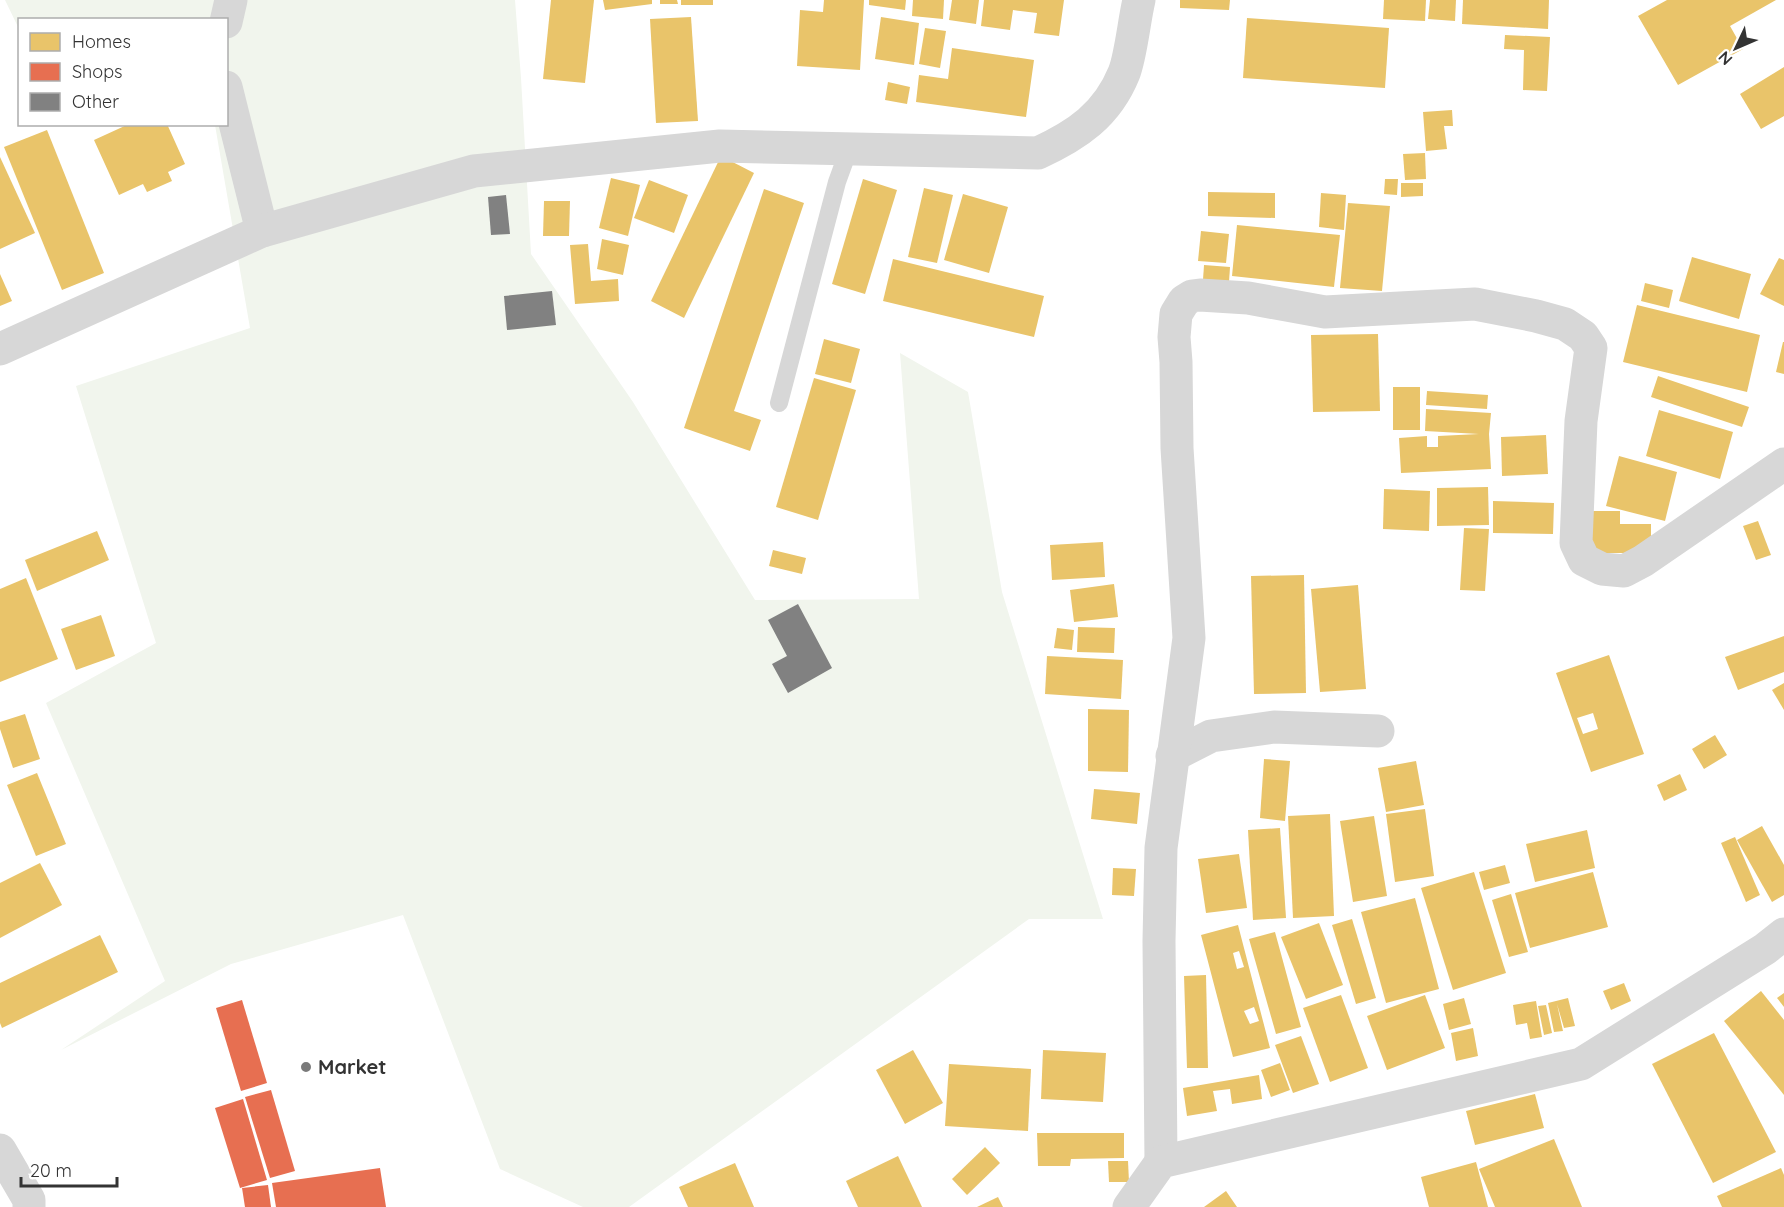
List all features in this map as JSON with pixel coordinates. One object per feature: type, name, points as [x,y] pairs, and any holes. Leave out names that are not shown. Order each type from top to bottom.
[{"type":"street","points":[[227,18],[231,0]]},
{"type":"street","points":[[0,349],[262,231],[474,171],[720,146],[1038,153],[1083,129],[1097,116],[1112,94],[1124,72],[1139,0]]},
{"type":"street","points":[[228,95],[262,231]]},
{"type":"street","points":[[1129,1207],[1161,1162],[1159,941],[1161,848],[1189,638],[1177,448],[1174,320],[1184,301],[1192,296],[1210,295],[1248,298],[1325,312],[1475,304],[1565,324],[1583,336],[1591,348],[1581,421],[1576,543],[1584,560],[1602,570],[1624,571],[1643,561],[1784,464]]},
{"type":"street","points":[[1172,756],[1211,736],[1274,727],[1378,731]]},
{"type":"street","points":[[1161,1162],[1581,1064],[1765,949],[1784,934]]},
{"type":"street","points":[[0,1150],[29,1200],[29,1207]]},
{"type":"lane","points":[[779,403],[837,182],[849,149]]},
{"type":"shaded area","points":[[5,0],[515,0],[531,254],[633,402],[755,600],[919,599],[900,353],[968,392],[1002,592],[1103,919],[1029,919],[629,1207],[583,1207],[500,1169],[403,915],[231,964],[61,1050],[165,981],[46,703],[156,643],[76,386],[250,328],[215,126],[228,126],[228,18],[18,18],[18,27]]},
{"type":"building: Homes","points":[[551,0],[594,0],[585,83],[543,79]]},
{"type":"building: Homes","points":[[603,0],[652,0],[652,4],[605,10]]},
{"type":"building: Homes","points":[[660,0],[677,0],[678,4],[660,4]]},
{"type":"building: Homes","points":[[681,0],[713,0],[713,5],[681,5]]},
{"type":"building: Homes","points":[[824,0],[864,0],[860,70],[797,66],[800,10],[823,12]]},
{"type":"building: Homes","points":[[869,0],[906,0],[905,10],[869,5]]},
{"type":"building: Homes","points":[[913,0],[944,0],[943,19],[912,16]]},
{"type":"building: Homes","points":[[952,0],[979,0],[976,24],[949,20]]},
{"type":"building: Homes","points":[[984,0],[1064,0],[1059,36],[1034,33],[1037,13],[1013,10],[1010,30],[981,26]]},
{"type":"building: Homes","points":[[1180,0],[1230,0],[1229,10],[1180,8]]},
{"type":"building: Homes","points":[[1384,0],[1426,0],[1425,21],[1383,19]]},
{"type":"building: Homes","points":[[1430,0],[1456,0],[1455,21],[1428,19]]},
{"type":"building: Homes","points":[[1463,0],[1549,0],[1548,29],[1462,24]]},
{"type":"building: Homes","points":[[1667,0],[1776,0],[1730,26],[1743,49],[1678,85],[1638,16]]},
{"type":"building: Homes","points":[[691,17],[698,121],[656,123],[650,19]]},
{"type":"building: Homes","points":[[881,17],[919,23],[914,65],[875,59]]},
{"type":"building: Homes","points":[[1247,18],[1389,28],[1385,88],[1243,78]]},
{"type":"building: Homes","points":[[925,28],[946,31],[940,68],[919,64]]},
{"type":"building: Homes","points":[[1505,35],[1550,37],[1547,91],[1523,90],[1524,50],[1504,49]]},
{"type":"building: Homes","points":[[952,48],[1034,60],[1026,117],[916,102],[919,75],[948,79]]},
{"type":"building: Homes","points":[[1784,67],[1784,116],[1761,129],[1740,94]]},
{"type":"building: Homes","points":[[888,82],[910,87],[907,104],[885,100]]},
{"type":"building: Homes","points":[[1452,110],[1453,126],[1444,126],[1447,149],[1426,151],[1423,112]]},
{"type":"building: Homes","points":[[125,126],[168,126],[185,164],[168,172],[172,181],[147,192],[143,184],[119,195],[94,140]]},
{"type":"building: Homes","points":[[47,130],[104,273],[62,290],[4,147]]},
{"type":"building: Homes","points":[[1425,153],[1426,179],[1405,180],[1403,154]]},
{"type":"building: Homes","points":[[721,156],[754,173],[684,318],[651,301]]},
{"type":"building: Homes","points":[[0,157],[35,233],[0,249]]},
{"type":"building: Homes","points":[[611,178],[640,185],[628,236],[599,228]]},
{"type":"building: Homes","points":[[863,179],[897,190],[865,294],[832,284]]},
{"type":"building: Homes","points":[[1385,179],[1398,179],[1397,195],[1384,194]]},
{"type":"building: Homes","points":[[649,180],[688,195],[674,233],[634,218]]},
{"type":"building: Homes","points":[[1401,183],[1423,183],[1423,196],[1401,197]]},
{"type":"building: Homes","points":[[924,188],[953,195],[937,263],[908,257]]},
{"type":"building: Homes","points":[[764,189],[804,203],[734,411],[761,420],[750,451],[684,428]]},
{"type":"building: Homes","points":[[1208,192],[1275,193],[1275,218],[1208,216]]},
{"type":"building: Homes","points":[[1321,193],[1346,195],[1344,230],[1319,227]]},
{"type":"building: Homes","points":[[963,194],[1008,207],[989,273],[944,260]]},
{"type":"building: Homes","points":[[544,201],[570,201],[569,236],[543,236]]},
{"type":"building: Homes","points":[[1348,203],[1390,206],[1382,291],[1340,288]]},
{"type":"building: Homes","points":[[1237,225],[1340,235],[1334,287],[1232,276]]},
{"type":"building: Homes","points":[[1201,231],[1229,234],[1226,263],[1198,261]]},
{"type":"building: Homes","points":[[602,239],[629,245],[623,275],[597,269]]},
{"type":"building: Homes","points":[[588,244],[591,281],[618,279],[619,301],[575,304],[570,245]]},
{"type":"building: Homes","points":[[1692,257],[1751,274],[1739,319],[1679,301]]},
{"type":"building: Homes","points":[[1779,258],[1784,260],[1784,306],[1760,294]]},
{"type":"building: Homes","points":[[893,259],[1044,296],[1034,337],[883,301]]},
{"type":"building: Homes","points":[[1204,265],[1230,267],[1229,282],[1203,280]]},
{"type":"building: Homes","points":[[0,274],[12,301],[0,306]]},
{"type":"building: Homes","points":[[1645,283],[1673,290],[1669,308],[1641,301]]},
{"type":"building: Homes","points":[[1637,305],[1760,335],[1747,392],[1623,362]]},
{"type":"building: Homes","points":[[1378,334],[1380,411],[1313,412],[1311,335]]},
{"type":"building: Homes","points":[[824,339],[860,349],[851,383],[815,374]]},
{"type":"building: Homes","points":[[1784,342],[1784,374],[1776,372]]},
{"type":"building: Homes","points":[[1658,376],[1749,407],[1742,427],[1651,397]]},
{"type":"building: Homes","points":[[814,378],[856,390],[818,520],[776,507]]},
{"type":"building: Homes","points":[[1393,387],[1420,387],[1420,430],[1393,430]]},
{"type":"building: Homes","points":[[1427,391],[1488,395],[1487,409],[1426,405]]},
{"type":"building: Homes","points":[[1426,409],[1491,413],[1489,434],[1491,469],[1401,473],[1399,438],[1427,436],[1427,447],[1438,447],[1438,436],[1479,434],[1425,431]]},
{"type":"building: Homes","points":[[1659,410],[1733,432],[1720,479],[1646,456]]},
{"type":"building: Homes","points":[[1546,435],[1548,474],[1502,476],[1501,437]]},
{"type":"building: Homes","points":[[1619,456],[1677,472],[1665,521],[1606,506]]},
{"type":"building: Homes","points":[[1488,487],[1489,525],[1437,526],[1437,488]]},
{"type":"building: Homes","points":[[1384,489],[1430,491],[1429,531],[1383,529]]},
{"type":"building: Homes","points":[[1493,501],[1554,503],[1553,534],[1493,533]]},
{"type":"building: Homes","points":[[1588,511],[1620,511],[1620,524],[1651,524],[1651,553],[1589,553]]},
{"type":"building: Homes","points":[[1758,521],[1771,555],[1756,560],[1743,526]]},
{"type":"building: Homes","points":[[1464,528],[1489,529],[1485,591],[1460,590]]},
{"type":"building: Homes","points":[[97,531],[109,560],[37,591],[25,560]]},
{"type":"building: Homes","points":[[1103,542],[1105,577],[1052,580],[1050,545]]},
{"type":"building: Homes","points":[[773,550],[806,558],[802,574],[769,566]]},
{"type":"building: Homes","points":[[1304,575],[1306,693],[1254,694],[1251,576]]},
{"type":"building: Homes","points":[[26,578],[58,659],[0,682],[0,589]]},
{"type":"building: Homes","points":[[1114,584],[1118,617],[1074,622],[1070,590]]},
{"type":"building: Homes","points":[[1358,585],[1366,689],[1320,692],[1311,589]]},
{"type":"building: Homes","points":[[101,615],[115,656],[76,670],[61,629]]},
{"type":"building: Homes","points":[[1078,627],[1115,628],[1114,653],[1077,652]]},
{"type":"building: Homes","points":[[1057,628],[1074,630],[1072,650],[1054,648]]},
{"type":"building: Homes","points":[[1784,636],[1784,672],[1738,690],[1725,657]]},
{"type":"building: Homes","points":[[1609,655],[1644,754],[1591,772],[1556,673]],"holes":[[[1593,713],[1598,729],[1583,734],[1577,718]]]},
{"type":"building: Homes","points":[[1047,656],[1123,660],[1121,699],[1045,694]]},
{"type":"building: Homes","points":[[1784,683],[1784,710],[1772,690]]},
{"type":"building: Homes","points":[[1088,709],[1129,710],[1128,772],[1088,771]]},
{"type":"building: Homes","points":[[25,714],[40,759],[13,768],[0,729],[0,722]]},
{"type":"building: Homes","points":[[1715,735],[1727,755],[1704,769],[1692,749]]},
{"type":"building: Homes","points":[[1264,759],[1290,761],[1285,821],[1260,818]]},
{"type":"building: Homes","points":[[1416,761],[1424,805],[1386,812],[1378,768]]},
{"type":"building: Homes","points":[[37,773],[66,844],[36,856],[7,785]]},
{"type":"building: Homes","points":[[1680,774],[1687,790],[1664,801],[1657,785]]},
{"type":"building: Homes","points":[[1094,789],[1140,793],[1137,824],[1091,819]]},
{"type":"building: Homes","points":[[1425,809],[1434,876],[1395,882],[1386,814]]},
{"type":"building: Homes","points":[[1330,814],[1334,916],[1293,918],[1288,816]]},
{"type":"building: Homes","points":[[1374,816],[1387,896],[1353,902],[1340,821]]},
{"type":"building: Homes","points":[[1762,826],[1784,865],[1784,895],[1772,902],[1737,840]]},
{"type":"building: Homes","points":[[1280,828],[1286,918],[1253,920],[1248,830]]},
{"type":"building: Homes","points":[[1587,830],[1595,868],[1535,882],[1526,844]]},
{"type":"building: Homes","points":[[1735,837],[1760,895],[1746,902],[1721,843]]},
{"type":"building: Homes","points":[[1239,854],[1247,908],[1206,913],[1198,859]]},
{"type":"building: Homes","points":[[40,863],[62,905],[0,938],[0,883]]},
{"type":"building: Homes","points":[[1505,865],[1510,883],[1484,890],[1479,872]]},
{"type":"building: Homes","points":[[1113,868],[1136,869],[1134,896],[1112,895]]},
{"type":"building: Homes","points":[[1474,872],[1506,973],[1453,990],[1421,888]]},
{"type":"building: Homes","points":[[1593,872],[1608,927],[1530,948],[1515,893]]},
{"type":"building: Homes","points":[[1511,894],[1528,952],[1509,957],[1492,900]]},
{"type":"building: Homes","points":[[1415,898],[1439,989],[1386,1003],[1361,912]]},
{"type":"building: Homes","points":[[1352,919],[1376,998],[1356,1004],[1332,925]]},
{"type":"building: Homes","points":[[1319,923],[1343,985],[1306,999],[1281,937]]},
{"type":"building: Homes","points":[[1238,925],[1270,1048],[1233,1057],[1201,935]],"holes":[[[1239,951],[1244,967],[1237,969],[1233,953]],[[1254,1007],[1259,1021],[1250,1024],[1244,1011]]]},
{"type":"building: Homes","points":[[1275,932],[1301,1027],[1276,1034],[1249,939]]},
{"type":"building: Homes","points":[[100,935],[118,972],[2,1028],[0,983]]},
{"type":"building: Homes","points":[[1206,975],[1208,1068],[1187,1068],[1184,976]]},
{"type":"building: Homes","points":[[1624,983],[1631,1001],[1611,1010],[1603,991]]},
{"type":"building: Homes","points":[[1761,991],[1784,1020],[1784,1095],[1724,1021]]},
{"type":"building: Homes","points":[[1784,993],[1784,1007],[1777,998]]},
{"type":"building: Homes","points":[[1341,995],[1368,1068],[1330,1082],[1303,1008]]},
{"type":"building: Homes","points":[[1425,995],[1445,1048],[1387,1070],[1367,1016]]},
{"type":"building: Homes","points":[[1464,998],[1471,1024],[1449,1030],[1443,1004]]},
{"type":"building: Homes","points":[[1568,998],[1575,1026],[1564,1028],[1557,1004],[1563,1031],[1554,1032],[1548,1003]]},
{"type":"building: Homes","points":[[1536,1001],[1542,1037],[1530,1039],[1527,1023],[1516,1025],[1513,1005]]},
{"type":"building: Homes","points":[[1546,1005],[1552,1033],[1544,1035],[1538,1006]]},
{"type":"building: Homes","points":[[1473,1028],[1478,1056],[1456,1061],[1451,1033]]},
{"type":"building: Homes","points":[[1714,1033],[1776,1152],[1713,1183],[1652,1064]]},
{"type":"building: Homes","points":[[1301,1036],[1319,1084],[1293,1093],[1275,1045]]},
{"type":"building: Homes","points":[[913,1050],[943,1103],[905,1124],[876,1070]]},
{"type":"building: Homes","points":[[1043,1050],[1106,1053],[1103,1102],[1041,1099]]},
{"type":"building: Homes","points":[[1280,1063],[1290,1090],[1271,1097],[1261,1070]]},
{"type":"building: Homes","points":[[949,1064],[1031,1069],[1028,1131],[945,1126]]},
{"type":"building: Homes","points":[[1259,1075],[1262,1099],[1232,1104],[1230,1089],[1213,1091],[1217,1111],[1187,1116],[1183,1088]]},
{"type":"building: Homes","points":[[1535,1094],[1544,1128],[1475,1145],[1466,1111]]},
{"type":"building: Homes","points":[[1037,1133],[1124,1133],[1124,1158],[1071,1159],[1070,1166],[1038,1166]]},
{"type":"building: Homes","points":[[1554,1139],[1582,1207],[1495,1207],[1479,1169]]},
{"type":"building: Homes","points":[[985,1147],[1000,1163],[967,1195],[952,1179]]},
{"type":"building: Homes","points":[[898,1156],[922,1207],[858,1207],[846,1181]]},
{"type":"building: Homes","points":[[1108,1161],[1128,1161],[1129,1182],[1109,1182]]},
{"type":"building: Homes","points":[[1476,1162],[1488,1207],[1429,1207],[1421,1177]]},
{"type":"building: Homes","points":[[735,1163],[754,1207],[688,1207],[679,1187]]},
{"type":"building: Homes","points":[[1781,1168],[1784,1175],[1784,1207],[1722,1207],[1717,1196]]},
{"type":"building: Homes","points":[[1226,1191],[1237,1207],[1204,1207]]},
{"type":"building: Homes","points":[[998,1197],[1003,1207],[977,1207]]},
{"type":"building: Shops","points":[[242,1000],[267,1083],[241,1091],[216,1008]]},
{"type":"building: Shops","points":[[271,1090],[295,1171],[270,1178],[245,1097]]},
{"type":"building: Shops","points":[[243,1099],[267,1180],[240,1188],[215,1108]]},
{"type":"building: Shops","points":[[380,1168],[386,1207],[276,1207],[272,1183]]},
{"type":"building: Shops","points":[[268,1185],[271,1207],[245,1207],[242,1188]]},
{"type":"building: Other","points":[[506,195],[510,234],[491,235],[488,197]]},
{"type":"building: Other","points":[[552,291],[556,325],[507,330],[504,296]]},
{"type":"building: Other","points":[[798,604],[832,668],[788,693],[772,664],[787,656],[768,620]]},
{"type":"place","name":"Market","points":[[306,1067]]}]
